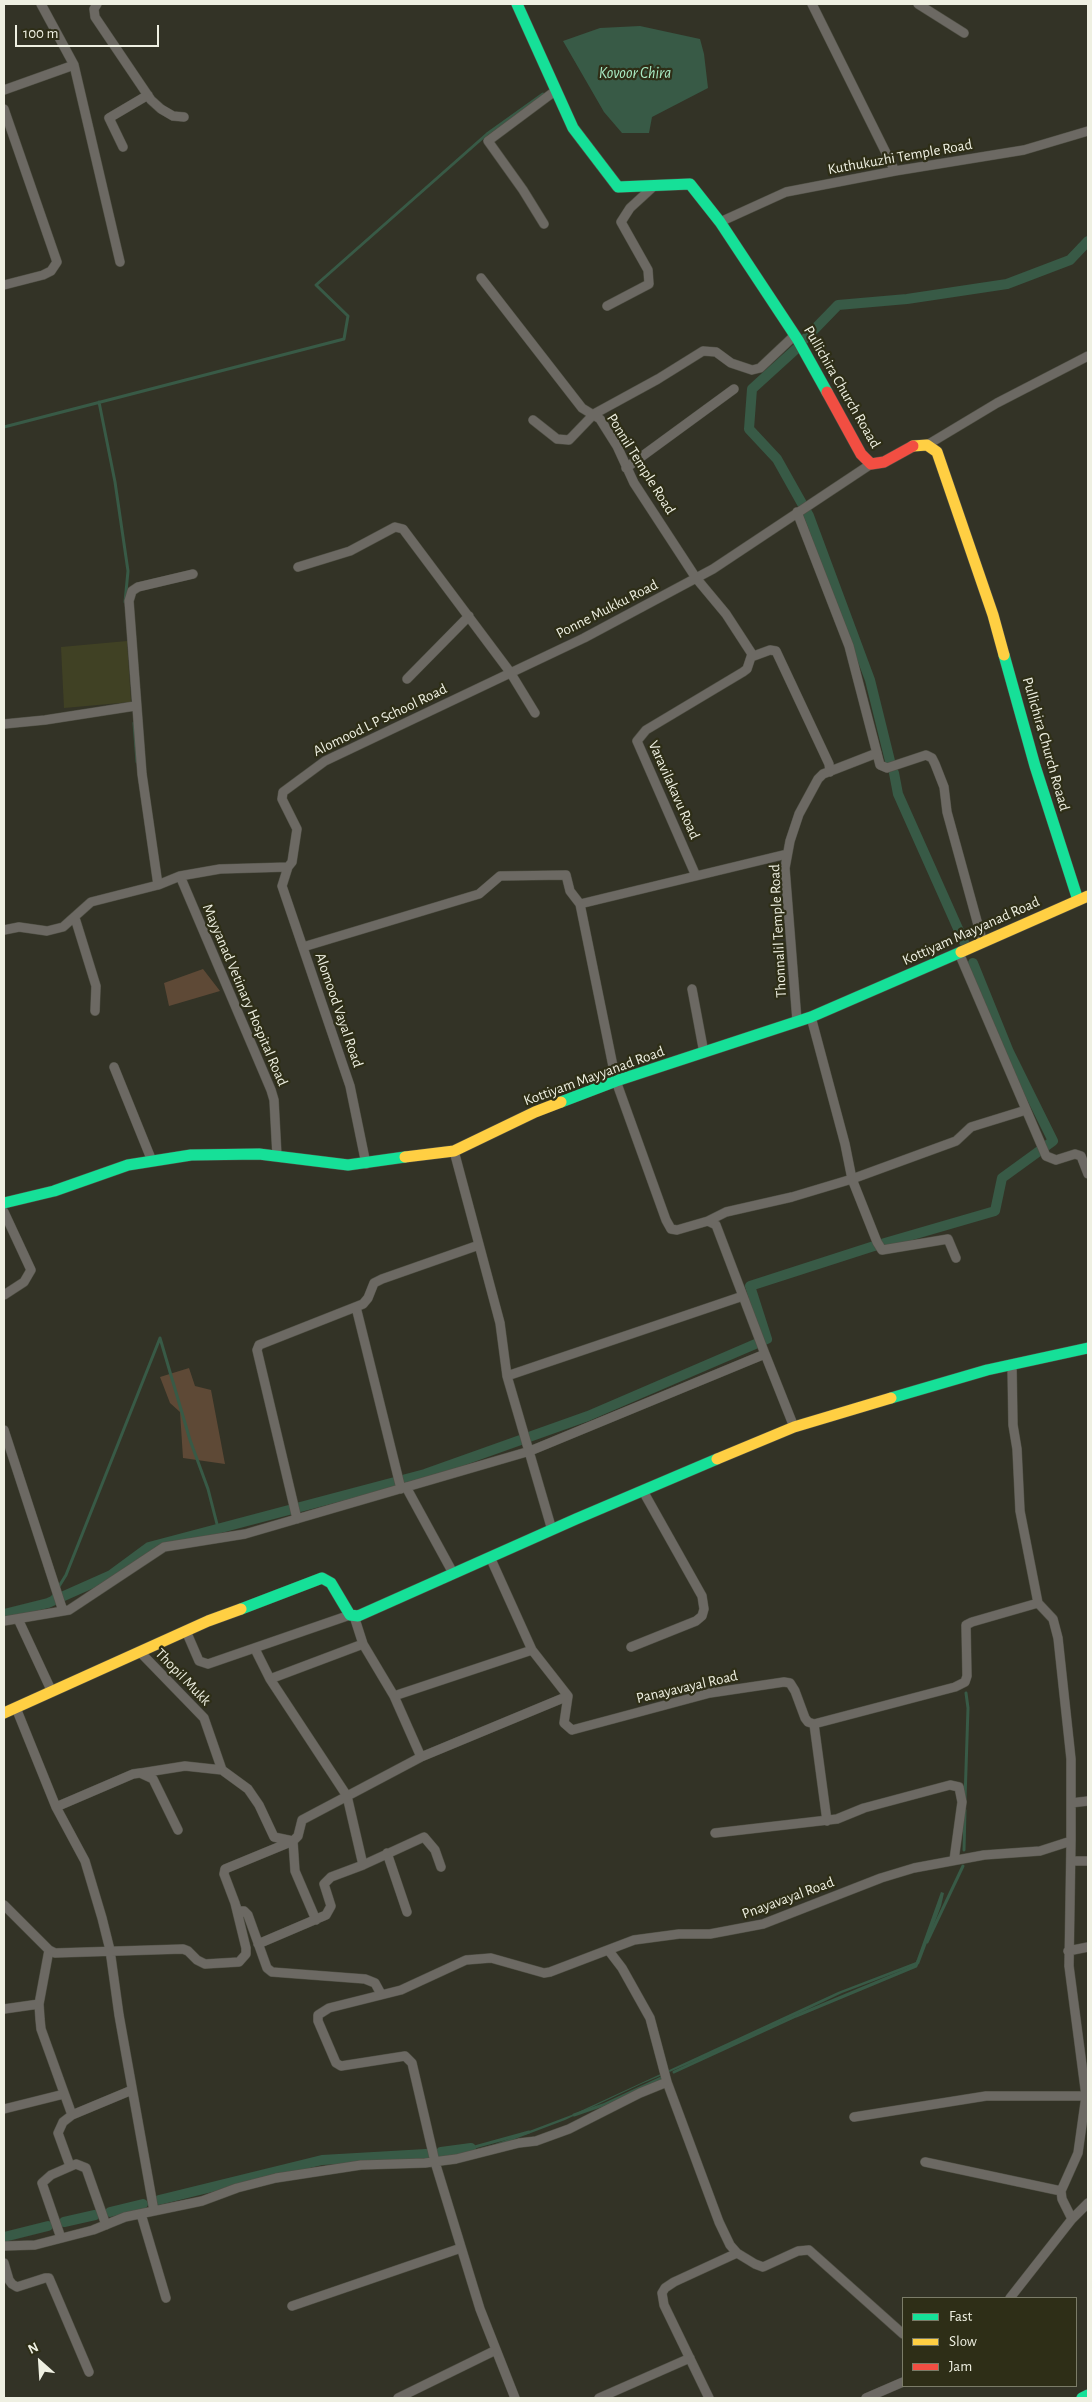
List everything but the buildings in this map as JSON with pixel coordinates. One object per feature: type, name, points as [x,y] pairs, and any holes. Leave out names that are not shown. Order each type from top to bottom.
[{"type":"main road","name":"Pullichira Church Roaad","points":[[516,4],[573,128],[618,187],[690,184],[720,222],[794,335],[820,377],[861,454],[871,464],[884,462],[914,446],[927,445],[937,452],[993,615],[1035,766],[1083,898]]},
{"type":"main road","name":"Kottiyam Mayyanad Road","points":[[4,1203],[54,1191],[128,1165],[152,1161],[218,1154],[276,1156],[348,1165],[454,1151],[535,1112],[616,1081],[811,1017],[982,944],[1083,898]]},
{"type":"main road","points":[[4,1713],[186,1631],[322,1578],[327,1579],[331,1583],[352,1616],[794,1427],[987,1370],[1088,1348]]},
{"type":"main road","points":[[1082,2398],[1088,2395]]},
{"type":"street","points":[[41,4],[74,65],[120,262]]},
{"type":"street","points":[[97,4],[94,9],[95,17],[148,96],[161,109],[173,116],[184,116]]},
{"type":"street","points":[[812,4],[895,171]]},
{"type":"street","points":[[918,4],[964,33]]},
{"type":"street","points":[[4,90],[74,65]]},
{"type":"street","points":[[544,224],[523,190],[488,141],[555,91]]},
{"type":"street","points":[[123,147],[109,118],[148,96]]},
{"type":"street","points":[[4,109],[56,262],[55,267],[43,275],[4,285]]},
{"type":"street","name":"Kuthukuzhi Temple Road","points":[[720,222],[786,192],[895,171],[1024,150],[1088,131]]},
{"type":"street","points":[[607,306],[649,284],[648,270],[621,222],[630,208],[654,186]]},
{"type":"street","name":"Ponnil Temple Road","points":[[481,278],[582,408],[600,419],[617,446],[626,468],[696,578]]},
{"type":"street","points":[[533,420],[557,439],[569,440],[594,414],[688,362],[703,351],[716,352],[732,363],[752,370],[760,368],[794,335]]},
{"type":"street","points":[[927,445],[997,403],[1088,356]]},
{"type":"street","points":[[626,468],[734,389]]},
{"type":"street","name":"Ponne Mukku Road","points":[[510,672],[584,638],[696,578],[871,464]]},
{"type":"street","points":[[797,512],[849,646],[882,768],[926,755],[932,758],[935,764],[944,787],[947,812],[982,944]]},
{"type":"street","points":[[298,567],[350,551],[395,528],[403,529],[470,616],[510,672],[535,714]]},
{"type":"street","points":[[158,885],[142,774],[135,706],[130,596],[132,591],[143,585],[192,574]]},
{"type":"street","points":[[696,578],[726,614],[751,656],[770,650],[776,652],[829,764],[830,772],[877,753]]},
{"type":"street","points":[[407,679],[470,616]]},
{"type":"street","name":"Varavilakavu Road","points":[[696,876],[637,741],[646,730],[743,672],[747,669],[751,656]]},
{"type":"street","name":"Alomood L P School Road","points":[[288,867],[292,862],[297,829],[282,799],[284,792],[325,761],[510,672]]},
{"type":"street","points":[[4,724],[45,720],[135,706]]},
{"type":"street","name":"Thonnalil Temple Road","points":[[797,1021],[785,868],[797,820],[818,779],[830,772]]},
{"type":"street","points":[[580,904],[787,854]]},
{"type":"street","points":[[4,930],[19,927],[47,930],[63,927],[91,902],[158,885],[180,876],[220,869],[288,867]]},
{"type":"street","name":"Alomood Vayal Road","points":[[288,867],[282,886],[350,1086],[366,1164]]},
{"type":"street","points":[[303,947],[479,894],[500,876],[566,875],[570,891],[580,904],[616,1081],[668,1226],[676,1230],[708,1221],[726,1212],[792,1197],[852,1179],[956,1141],[971,1127],[1026,1110]]},
{"type":"street","name":"Mayyanad Vetinary Hospital Road","points":[[180,876],[271,1090],[276,1156]]},
{"type":"street","points":[[75,918],[96,986],[95,1011]]},
{"type":"street","points":[[959,953],[1046,1156],[1056,1160],[1075,1154],[1081,1156],[1088,1174]]},
{"type":"street","points":[[692,989],[704,1053]]},
{"type":"street","points":[[811,1017],[845,1144],[852,1179],[875,1239],[882,1250],[948,1239],[956,1258]]},
{"type":"street","points":[[114,1067],[152,1161]]},
{"type":"street","points":[[454,1151],[500,1323],[507,1376],[552,1530]]},
{"type":"street","points":[[4,1212],[31,1270],[24,1282],[4,1295]]},
{"type":"street","points":[[708,1221],[716,1225],[794,1427]]},
{"type":"street","points":[[297,1519],[257,1350],[259,1345],[265,1341],[356,1307],[368,1298],[374,1283],[479,1245]]},
{"type":"street","points":[[507,1376],[743,1296]]},
{"type":"street","points":[[356,1307],[404,1488],[453,1573]]},
{"type":"street","points":[[4,1621],[63,1611],[74,1607],[164,1547],[245,1534],[530,1451],[765,1354]]},
{"type":"street","points":[[1012,1366],[1018,1498],[1038,1603],[1053,1619],[1058,1638],[1071,1759],[1071,1861],[1068,1951],[1086,2096],[1078,2153],[1062,2191],[1062,2199],[1072,2219]]},
{"type":"street","points":[[4,1430],[63,1611]]},
{"type":"street","points":[[631,1647],[696,1620],[702,1616],[704,1609],[702,1596],[642,1491]]},
{"type":"street","points":[[381,1994],[375,1983],[365,1979],[272,1972],[267,1968],[248,1915],[244,1911],[237,1911],[224,1874],[225,1869],[293,1841],[298,1836],[302,1820],[421,1757],[568,1696],[532,1650],[490,1557]]},
{"type":"street","points":[[827,1821],[814,1724],[960,1685],[965,1682],[967,1676],[966,1625],[1038,1603]]},
{"type":"street","points":[[186,1631],[196,1655],[204,1664],[352,1616],[363,1644],[394,1696],[421,1757]]},
{"type":"street","points":[[18,1619],[52,1692]]},
{"type":"street","points":[[270,1679],[363,1644]]},
{"type":"street","points":[[255,1649],[270,1679],[347,1796],[363,1865]]},
{"type":"street","points":[[394,1696],[532,1650]]},
{"type":"street","name":"Thopil Mukk","points":[[140,1652],[204,1718],[222,1770]]},
{"type":"street","name":"Panayavayal Road","points":[[568,1696],[564,1723],[566,1727],[577,1730],[715,1692],[784,1682],[790,1683],[793,1687],[805,1718],[808,1722],[814,1724]]},
{"type":"street","points":[[16,1708],[56,1807],[85,1861],[110,1950],[119,2015],[154,2211]]},
{"type":"street","points":[[56,1807],[133,1774],[185,1766],[222,1770],[248,1789],[260,1805],[274,1837],[293,1841]]},
{"type":"street","points":[[140,1773],[152,1779],[178,1830]]},
{"type":"street","points":[[715,1833],[827,1821],[864,1808],[950,1785],[959,1787],[962,1802],[954,1860]]},
{"type":"street","points":[[1071,1803],[1088,1801]]},
{"type":"street","points":[[258,1944],[316,1920],[330,1911],[324,1890],[326,1880],[424,1837],[435,1850],[440,1867]]},
{"type":"street","points":[[293,1841],[295,1871],[316,1920]]},
{"type":"street","name":"Pnayavayal Road","points":[[436,2162],[414,2068],[409,2058],[405,2056],[341,2066],[336,2062],[318,2021],[318,2015],[323,2011],[409,1987],[466,1960],[492,1958],[544,1972],[557,1970],[634,1940],[679,1934],[719,1933],[763,1924],[881,1878],[914,1868],[954,1860],[1040,1851],[1071,1841]]},
{"type":"street","points":[[387,1853],[407,1912]]},
{"type":"street","points":[[1071,1861],[1088,1861]]},
{"type":"street","points":[[4,1905],[49,1950],[63,1953],[183,1949],[188,1951],[200,1963],[205,1964],[239,1962],[246,1954],[235,1903]]},
{"type":"street","points":[[1068,1951],[1088,1947]]},
{"type":"street","points":[[49,1950],[39,2004],[41,2029],[72,2115]]},
{"type":"street","points":[[609,1951],[622,1968],[650,2018],[667,2082],[719,2222],[730,2245],[737,2253],[754,2264],[763,2267],[798,2251],[809,2250],[902,2333]]},
{"type":"street","points":[[4,2009],[39,2004]]},
{"type":"street","points":[[4,2246],[35,2245],[141,2214],[202,2201],[237,2188],[276,2178],[361,2166],[436,2162],[489,2152],[519,2142],[536,2141],[569,2129],[640,2093],[667,2082]]},
{"type":"street","points":[[70,2166],[58,2133],[63,2122],[72,2115],[132,2090]]},
{"type":"street","points":[[4,2109],[64,2094]]},
{"type":"street","points":[[854,2118],[986,2096],[1086,2096]]},
{"type":"street","points":[[436,2162],[480,2310],[515,2398]]},
{"type":"street","points":[[925,2162],[1062,2191]]},
{"type":"street","points":[[61,2238],[42,2184],[45,2179],[70,2166],[81,2164],[86,2168],[106,2225]]},
{"type":"street","points":[[1011,2297],[1072,2219],[1088,2204]]},
{"type":"street","points":[[141,2214],[166,2298]]},
{"type":"street","points":[[292,2306],[461,2248]]},
{"type":"street","points":[[709,2398],[664,2305],[662,2294],[665,2288],[674,2282],[737,2253]]},
{"type":"street","points":[[4,2263],[9,2280],[17,2287],[49,2278],[89,2372]]},
{"type":"street","points":[[398,2398],[496,2350]]},
{"type":"street","points":[[599,2398],[690,2358]]},
{"type":"street","points":[[866,2398],[902,2382]]},
{"type":"shaded area","points":[[127,641],[131,702],[64,708],[61,647]]},
{"type":"shaded area","points":[[203,969],[220,991],[169,1006],[164,983]]},
{"type":"shaded area","points":[[189,1368],[195,1386],[211,1390],[225,1464],[183,1458],[180,1412],[170,1403],[160,1377]]},
{"type":"water","name":"Kovoor Chira","points":[[640,26],[700,39],[704,54],[708,88],[652,117],[649,133],[622,133],[604,112],[563,41],[600,28]]},
{"type":"water","points":[[941,1892],[944,1893],[941,1906],[919,1964],[842,1993],[724,2049],[641,2084],[565,2120],[507,2142],[470,2151],[495,2144],[574,2114],[838,1992],[916,1962]]},
{"type":"waterway","points":[[4,427],[344,339],[348,316],[316,285],[487,134],[543,94]]},
{"type":"waterway","points":[[805,339],[838,305],[907,299],[1007,284],[1070,260],[1088,241]]},
{"type":"waterway","points":[[796,349],[752,389],[749,429],[777,459],[809,516],[870,680],[890,761]]},
{"type":"waterway","points":[[99,402],[115,482],[128,571],[125,602]]},
{"type":"waterway","points":[[134,723],[137,762]]},
{"type":"waterway","points":[[894,773],[898,794],[964,942]]},
{"type":"waterway","points":[[4,1614],[48,1603],[111,1575],[149,1547],[425,1474],[588,1416],[767,1339],[750,1286],[871,1247],[995,1211],[1002,1178],[1053,1141],[1009,1052],[973,963]]},
{"type":"waterway","points":[[58,1588],[66,1575],[160,1338],[190,1440],[208,1489],[218,1528]]},
{"type":"waterway","points":[[48,1603],[55,1593]]},
{"type":"waterway","points":[[965,1799],[968,1708],[966,1693]]},
{"type":"waterway","points":[[964,1850],[965,1810]]},
{"type":"waterway","points":[[927,1942],[963,1866]]},
{"type":"waterway","points":[[674,2072],[796,2016],[916,1966],[918,1961]]},
{"type":"waterway","points":[[574,2115],[603,2105],[661,2078]]},
{"type":"waterway","points":[[471,2148],[529,2132]]},
{"type":"waterway","points":[[441,2152],[471,2148]]},
{"type":"waterway","points":[[159,2200],[322,2160],[426,2154]]},
{"type":"waterway","points":[[110,2212],[143,2204]]},
{"type":"waterway","points":[[64,2222],[95,2215]]},
{"type":"waterway","points":[[4,2237],[48,2226]]},
{"type":"traffic: fast","points":[[517,4],[573,128],[618,187],[690,184],[720,222],[798,340],[827,392]]},
{"type":"traffic: fast","points":[[1004,655],[1035,766],[1078,900]]},
{"type":"traffic: fast","points":[[561,1102],[616,1081],[811,1017],[961,952]]},
{"type":"traffic: fast","points":[[4,1203],[54,1191],[128,1165],[191,1155],[259,1154],[348,1165],[405,1157]]},
{"type":"traffic: fast","points":[[891,1398],[987,1370],[1088,1348]]},
{"type":"traffic: fast","points":[[241,1609],[322,1578],[331,1583],[350,1615],[358,1616],[576,1519],[717,1459]]},
{"type":"traffic: fast","points":[[1082,2398],[1088,2395]]},
{"type":"traffic: slow","points":[[913,446],[927,445],[937,452],[993,615],[1004,655]]},
{"type":"traffic: slow","points":[[961,952],[1088,896]]},
{"type":"traffic: slow","points":[[405,1157],[454,1151],[535,1112],[561,1102]]},
{"type":"traffic: slow","points":[[717,1459],[794,1427],[891,1398]]},
{"type":"traffic: slow","points":[[4,1713],[208,1621],[241,1609]]},
{"type":"traffic: jam","points":[[827,392],[861,454],[871,464],[884,462],[913,446]]}]
